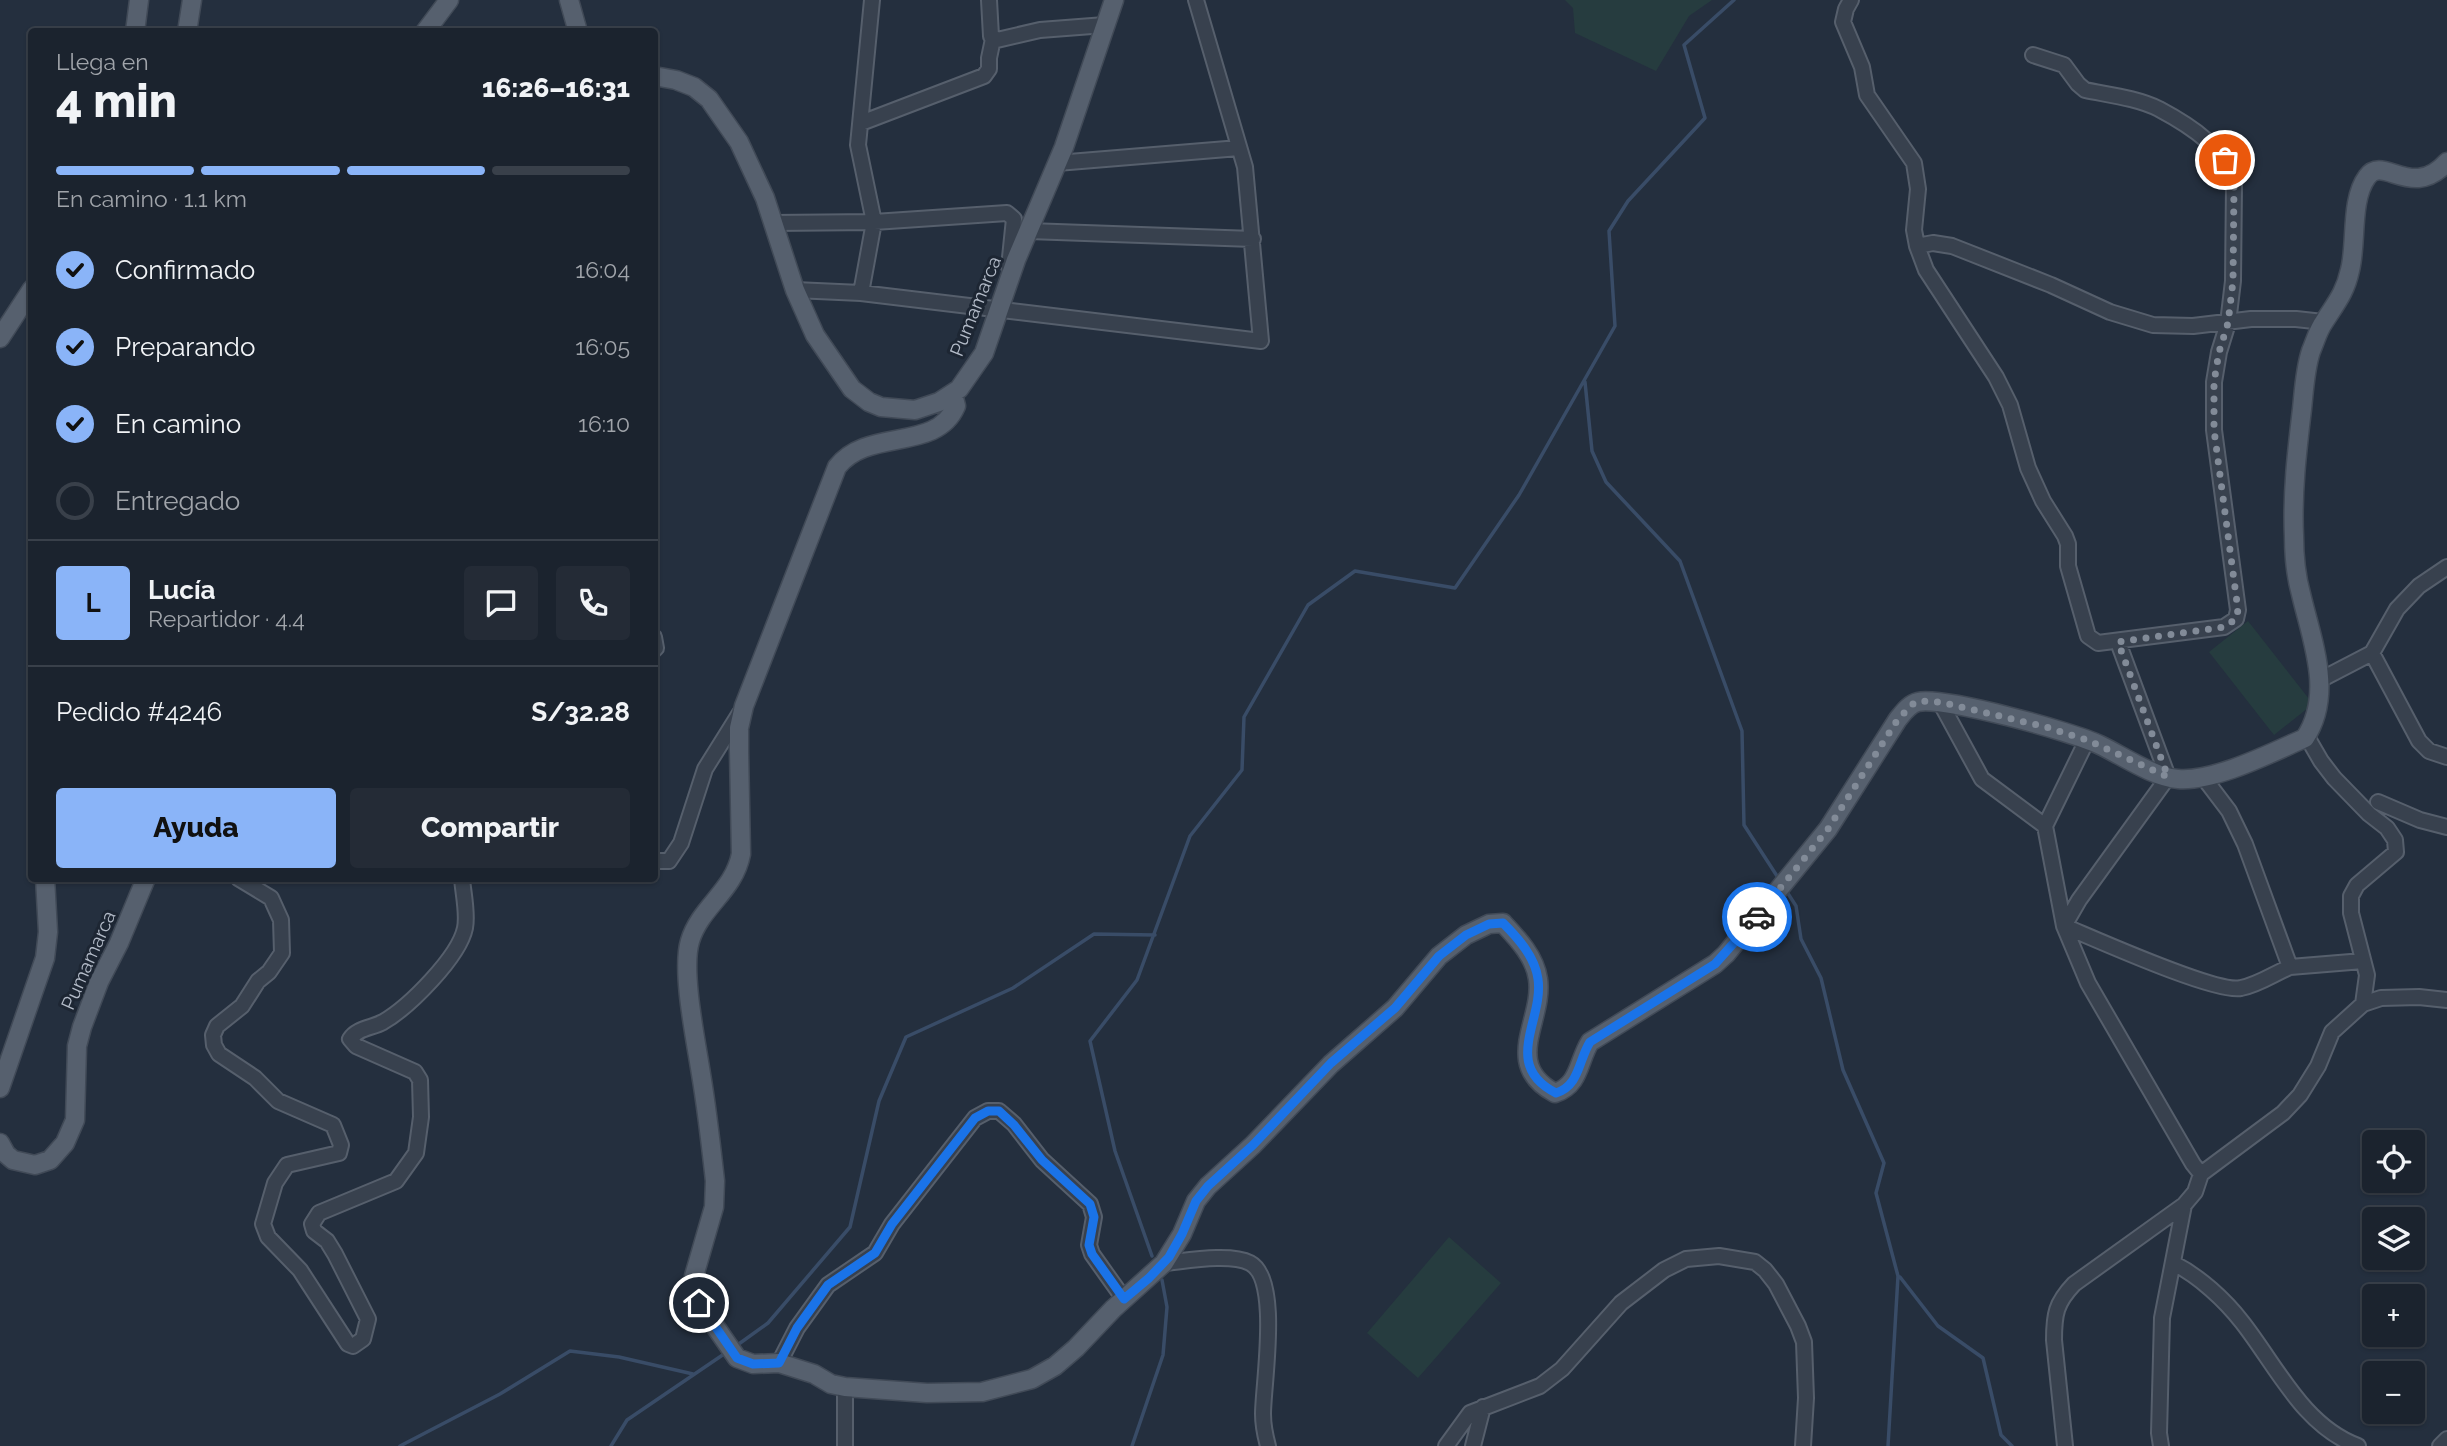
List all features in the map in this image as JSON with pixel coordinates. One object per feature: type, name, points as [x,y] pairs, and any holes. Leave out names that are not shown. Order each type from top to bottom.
[{"type":"main road","points":[[136,28],[139,0]]},
{"type":"main road","points":[[188,28],[192,0]]},
{"type":"main road","points":[[428,28],[449,0]]},
{"type":"main road","points":[[569,0],[577,28]]},
{"type":"main road","name":"Pumamarca","points":[[658,77],[694,87],[709,99],[739,142],[765,198],[795,290],[815,335],[852,388],[861,397],[881,407],[915,410],[953,394],[966,382],[984,353],[994,310],[1057,163],[1114,0]]},
{"type":"main road","points":[[953,394],[956,406],[953,415],[932,431],[862,448],[846,456],[837,467],[744,706],[739,728],[739,866],[731,882],[705,913],[689,944],[691,1007],[715,1181],[714,1207],[694,1276],[699,1303],[737,1358],[753,1364],[779,1363],[845,1387],[928,1393],[982,1392],[1021,1382],[1055,1366],[1164,1264],[1182,1234],[1196,1201],[1208,1186],[1253,1145],[1331,1063],[1395,1008],[1439,956],[1466,935],[1489,924],[1503,923],[1534,964],[1538,980],[1527,1050],[1529,1062],[1534,1075],[1543,1086],[1556,1093],[1566,1090],[1576,1076],[1590,1042],[1715,964],[1726,954],[1828,829],[1903,713],[1919,701],[1940,702],[2046,727],[2087,740],[2177,779],[2204,778],[2305,738],[2314,720],[2320,680],[2300,591],[2294,539],[2294,480],[2306,367],[2323,322],[2338,303],[2347,285],[2353,260],[2359,196],[2365,179],[2371,172],[2379,169],[2406,179],[2430,177],[2447,162]]},
{"type":"main road","points":[[0,338],[28,295]]},
{"type":"main road","name":"Pumamarca","points":[[0,1088],[45,958],[48,932],[45,882]]},
{"type":"main road","name":"Pumamarca","points":[[0,1143],[13,1160],[34,1165],[50,1160],[65,1143],[75,1120],[77,1046],[82,1027],[99,982],[119,943],[144,882]]},
{"type":"street","points":[[861,293],[874,222],[858,145],[872,0]]},
{"type":"street","points":[[861,123],[984,76],[989,69],[993,39],[989,0]]},
{"type":"street","points":[[795,290],[861,293],[1261,341],[1248,188],[1196,0]]},
{"type":"street","points":[[1851,0],[1843,22],[1862,67],[1867,95],[1914,163],[1918,189],[1914,230],[1916,246],[1926,270],[1996,377],[2010,405],[2028,468],[2068,544],[2068,566],[2088,636],[2098,643],[2118,642],[2224,627],[2236,619],[2238,610],[2214,430],[2214,382],[2228,323],[2233,281],[2232,172],[2225,160],[2202,137],[2159,109],[2085,90],[2063,65],[2033,55]]},
{"type":"street","points":[[993,39],[1040,30],[1105,25]]},
{"type":"street","points":[[1057,163],[1239,148]]},
{"type":"street","points":[[774,223],[874,222],[1007,213],[1014,219],[1011,263],[994,310]]},
{"type":"street","points":[[1029,232],[1253,239]]},
{"type":"street","points":[[1916,246],[1933,243],[1952,246],[2138,322],[2153,325],[2193,326],[2251,319],[2296,318],[2323,322]]},
{"type":"street","points":[[2320,680],[2372,653],[2396,609],[2419,586],[2447,567]]},
{"type":"street","points":[[2064,926],[2079,900],[2168,777],[2118,642]]},
{"type":"street","points":[[2372,653],[2419,741],[2430,751],[2447,757]]},
{"type":"street","points":[[1940,702],[1982,779],[2045,826]]},
{"type":"street","points":[[658,861],[669,861],[681,843],[705,769],[744,706]]},
{"type":"street","points":[[2305,738],[2312,743],[2334,778],[2369,814],[2380,821],[2395,841],[2396,852],[2357,885],[2351,896],[2351,913],[2367,975],[2363,1004]]},
{"type":"street","points":[[2087,740],[2045,826],[2064,926],[2088,983],[2201,1174]]},
{"type":"street","points":[[2204,778],[2228,811],[2245,844],[2290,967]]},
{"type":"street","points":[[2378,802],[2420,820],[2447,827]]},
{"type":"street","points":[[245,882],[271,898],[282,920],[282,953],[270,972],[258,981],[242,1006],[217,1026],[213,1035],[214,1045],[219,1054],[255,1078],[278,1101],[333,1125],[339,1135],[339,1153],[287,1165],[275,1182],[263,1224],[268,1237],[300,1270],[348,1344],[353,1346],[363,1339],[368,1318],[335,1254],[327,1241],[314,1231],[312,1224],[319,1213],[396,1181],[415,1153],[421,1117],[420,1080],[415,1072],[356,1046],[350,1039],[357,1032],[384,1021],[450,961],[465,928],[462,882]]},
{"type":"street","points":[[2064,926],[2136,957],[2232,989],[2241,988],[2290,967],[2363,961]]},
{"type":"street","points":[[2065,1446],[2054,1340],[2054,1322],[2061,1299],[2074,1284],[2184,1205],[2195,1192],[2201,1174],[2283,1113],[2300,1095],[2318,1066],[2333,1032],[2363,1004],[2381,998],[2419,997],[2447,1000]]},
{"type":"street","points":[[779,1363],[797,1328],[828,1285],[875,1253],[892,1224],[975,1118],[988,1111],[999,1111],[1042,1160],[1090,1204],[1094,1217],[1089,1245],[1092,1254],[1124,1299]]},
{"type":"street","points":[[2161,1446],[2158,1433],[2162,1318],[2184,1205]]},
{"type":"street","points":[[1446,1446],[1470,1413],[1540,1386],[1562,1369],[1621,1303],[1664,1270],[1686,1259],[1718,1256],[1755,1262],[1765,1270],[1776,1284],[1798,1326],[1804,1342],[1806,1398],[1803,1446]]},
{"type":"street","points":[[1164,1264],[1231,1259],[1251,1263],[1263,1278],[1268,1330],[1263,1416],[1268,1446]]},
{"type":"street","points":[[2173,1263],[2229,1306],[2310,1413],[2334,1434],[2358,1446]]},
{"type":"street","points":[[845,1387],[845,1446]]},
{"type":"street","points":[[1473,1446],[1483,1407]]},
{"type":"street","points":[[2440,1446],[2447,1439]]},
{"type":"green space","points":[[1565,0],[1712,0],[1689,16],[1656,71],[1575,33],[1573,8]]},
{"type":"green space","points":[[2248,621],[2313,704],[2274,735],[2209,652]]},
{"type":"green space","points":[[1449,1237],[1501,1283],[1418,1378],[1367,1333]]},
{"type":"waterway","points":[[1152,1256],[1115,1151],[1090,1041],[1137,980],[1190,836],[1242,770],[1244,717],[1308,605],[1355,571],[1455,588],[1519,495],[1615,326],[1609,231],[1628,201],[1705,118],[1684,45],[1734,0]]},
{"type":"waterway","points":[[1585,382],[1592,451],[1606,482],[1680,561],[1742,731],[1744,825],[1777,876]]},
{"type":"waterway","points":[[1787,892],[1796,906],[1801,939],[1821,978],[1843,1070],[1884,1163],[1876,1193],[1898,1276],[1888,1446]]},
{"type":"waterway","points":[[736,1346],[768,1323],[850,1227],[879,1101],[906,1037],[1013,988],[1094,934],[1155,935]]},
{"type":"waterway","points":[[1900,1277],[1938,1326],[1983,1358],[2001,1435],[2012,1446]]},
{"type":"waterway","points":[[1132,1446],[1163,1355],[1167,1307],[1162,1280]]},
{"type":"waterway","points":[[400,1446],[500,1394],[570,1351],[619,1357],[693,1374]]},
{"type":"waterway","points":[[611,1446],[627,1420],[727,1352]]},
{"type":"way so far","points":[[1757,917],[1828,829],[1898,719],[1919,701],[1940,702],[1984,711],[2046,727],[2099,744],[2168,777],[2118,642],[2224,627],[2236,619],[2238,610],[2214,430],[2214,382],[2228,323],[2233,281],[2234,185],[2232,172],[2225,160]]},
{"type":"route","points":[[699,1303],[737,1358],[753,1364],[779,1363],[797,1328],[828,1285],[875,1253],[892,1224],[975,1118],[988,1111],[999,1111],[1042,1160],[1090,1204],[1094,1217],[1089,1245],[1092,1254],[1124,1299],[1164,1264],[1182,1234],[1196,1201],[1208,1186],[1253,1145],[1331,1063],[1395,1008],[1439,956],[1466,935],[1489,924],[1503,923],[1534,964],[1538,980],[1527,1050],[1529,1062],[1534,1075],[1543,1086],[1556,1093],[1566,1090],[1576,1076],[1590,1042],[1715,964],[1757,917]]}]
